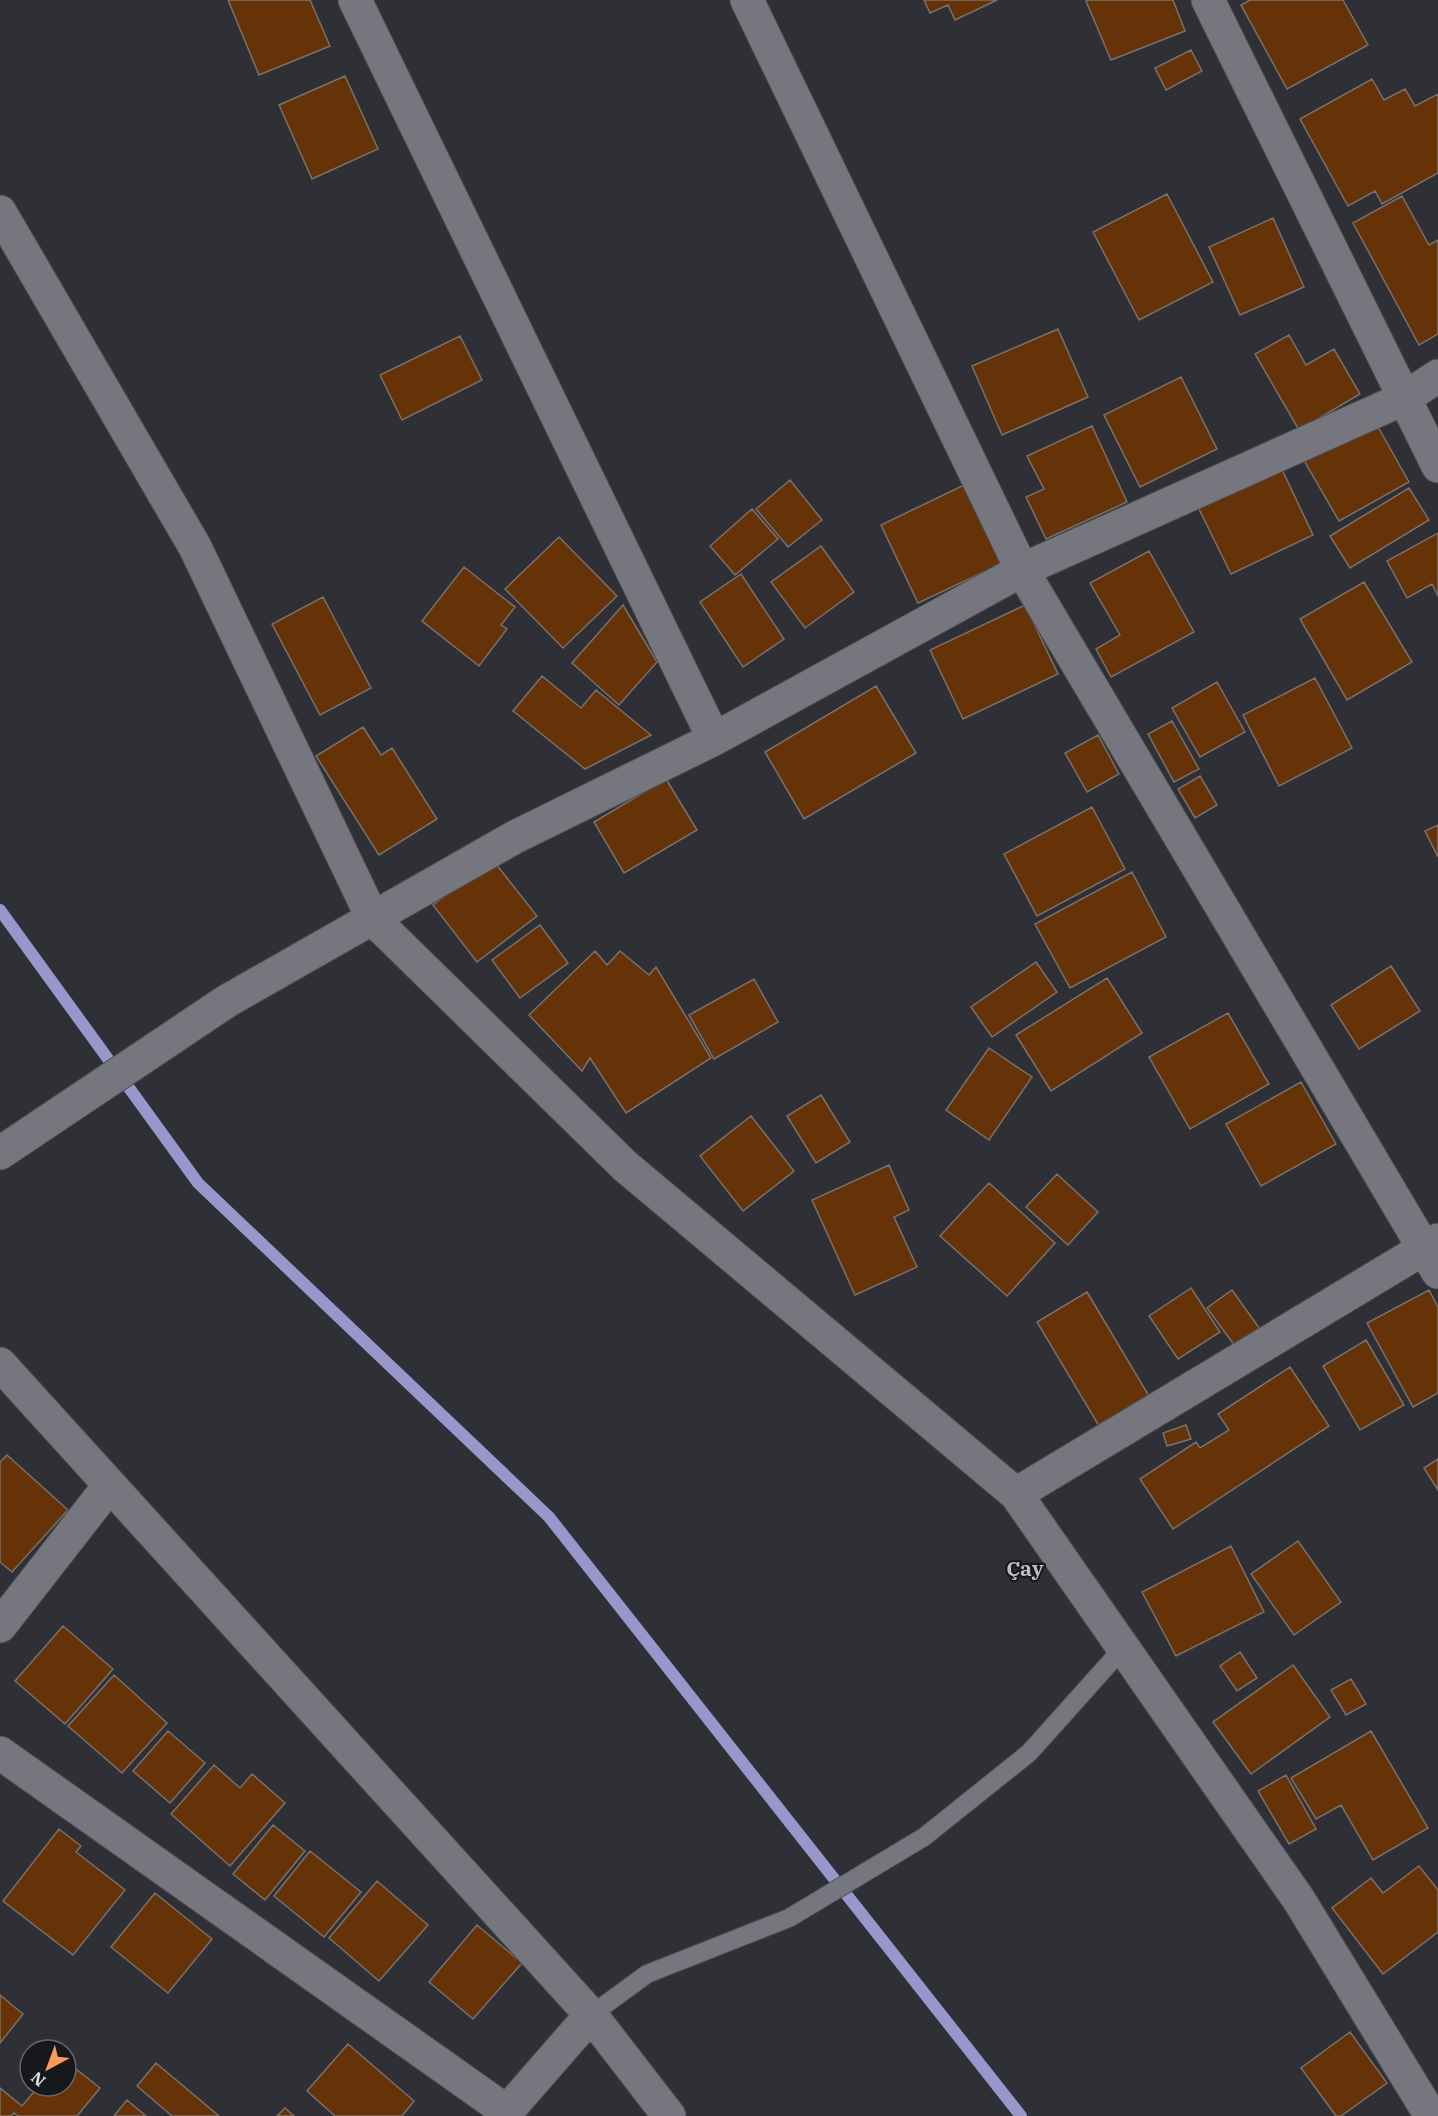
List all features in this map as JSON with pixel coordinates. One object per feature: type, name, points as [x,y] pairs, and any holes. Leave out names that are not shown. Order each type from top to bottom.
[{"type":"street","points":[[355,0],[714,739]]},
{"type":"street","points":[[747,0],[1022,570],[1433,1254],[1016,1494]]},
{"type":"street","points":[[1208,0],[1438,466]]},
{"type":"street","points":[[0,212],[195,547],[373,919],[625,1166],[1016,1494],[1299,1900],[1431,2116]]},
{"type":"street","points":[[0,1154],[227,1000],[515,837],[714,739],[1022,570],[1403,399],[1438,376]]},
{"type":"street","points":[[0,1364],[591,2015],[669,2116]]},
{"type":"street","points":[[0,1626],[110,1485]]},
{"type":"street","points":[[0,1753],[504,2114],[591,2015]]},
{"type":"lane","points":[[591,2015],[647,1974],[789,1918],[924,1837],[1029,1753],[1123,1648]]},
{"type":"building","points":[[228,0],[310,0],[330,46],[259,75]]},
{"type":"building","points":[[924,0],[997,0],[955,20],[948,5],[930,13]]},
{"type":"building","points":[[1173,0],[1185,31],[1111,60],[1086,1]]},
{"type":"building","points":[[1250,0],[1343,0],[1368,45],[1287,89],[1241,5]]},
{"type":"building","points":[[1191,50],[1202,71],[1166,90],[1155,68]]},
{"type":"building","points":[[345,76],[378,149],[312,179],[279,105]]},
{"type":"building","points":[[1372,79],[1384,100],[1405,89],[1415,106],[1438,94],[1438,173],[1382,204],[1375,191],[1348,206],[1300,119]]},
{"type":"building","points":[[1167,194],[1213,282],[1139,320],[1093,232]]},
{"type":"building","points":[[1402,196],[1429,245],[1438,240],[1438,334],[1419,345],[1353,223]]},
{"type":"building","points":[[1273,218],[1304,287],[1240,315],[1209,247]]},
{"type":"building","points":[[1058,329],[1088,397],[1002,435],[972,366]]},
{"type":"building","points":[[1289,335],[1306,365],[1334,349],[1360,394],[1299,430],[1255,354]]},
{"type":"building","points":[[460,336],[482,380],[402,420],[380,375]]},
{"type":"building","points":[[1181,377],[1217,449],[1140,487],[1104,415]]},
{"type":"building","points":[[1373,418],[1409,482],[1339,521],[1302,457]]},
{"type":"building","points":[[1092,426],[1127,502],[1046,539],[1026,497],[1044,489],[1027,456]]},
{"type":"building","points":[[1278,461],[1313,535],[1231,574],[1195,501]]},
{"type":"building","points":[[790,480],[822,520],[788,547],[756,509]]},
{"type":"building","points":[[964,485],[1001,564],[918,603],[881,525]]},
{"type":"building","points":[[1409,488],[1429,520],[1350,568],[1330,536]]},
{"type":"building","points":[[752,509],[778,539],[735,575],[710,546]]},
{"type":"building","points":[[1438,533],[1438,596],[1432,584],[1407,598],[1387,561]]},
{"type":"building","points":[[559,537],[617,596],[563,648],[505,589]]},
{"type":"building","points":[[821,546],[854,592],[805,628],[771,582]]},
{"type":"building","points":[[1149,551],[1194,632],[1111,677],[1096,649],[1120,635],[1090,583]]},
{"type":"building","points":[[464,567],[515,607],[501,625],[507,629],[479,666],[422,621]]},
{"type":"building","points":[[741,574],[784,639],[743,667],[700,602]]},
{"type":"building","points":[[1364,582],[1412,662],[1347,700],[1300,619]]},
{"type":"building","points":[[323,597],[371,688],[320,715],[272,624]]},
{"type":"building","points":[[623,605],[657,662],[619,705],[572,663]]},
{"type":"building","points":[[1025,605],[1058,674],[963,719],[930,650]]},
{"type":"building","points":[[542,676],[581,708],[596,690],[651,735],[585,769],[513,711]]},
{"type":"building","points":[[1315,678],[1352,748],[1279,786],[1243,715]]},
{"type":"building","points":[[1217,682],[1245,732],[1200,757],[1172,708]]},
{"type":"building","points":[[876,686],[916,753],[804,819],[765,752]]},
{"type":"building","points":[[1172,721],[1199,769],[1174,782],[1148,734]]},
{"type":"building","points":[[363,727],[381,755],[392,748],[437,819],[379,855],[316,756]]},
{"type":"building","points":[[1098,735],[1119,774],[1087,792],[1065,753]]},
{"type":"building","points":[[1200,776],[1217,805],[1195,818],[1178,789]]},
{"type":"building","points":[[666,779],[697,830],[624,873],[594,822]]},
{"type":"building","points":[[1092,807],[1125,869],[1037,916],[1004,854]]},
{"type":"building","points":[[1438,825],[1438,857],[1425,831]]},
{"type":"building","points":[[492,859],[537,916],[477,962],[433,905]]},
{"type":"building","points":[[1132,872],[1166,937],[1070,988],[1035,924]]},
{"type":"building","points":[[540,925],[568,963],[520,998],[492,960]]},
{"type":"building","points":[[595,951],[607,965],[620,951],[649,975],[656,967],[711,1058],[626,1113],[590,1058],[582,1071],[529,1015]]},
{"type":"building","points":[[1036,962],[1057,992],[992,1037],[971,1007]]},
{"type":"building","points":[[1391,966],[1420,1011],[1359,1049],[1331,1005]]},
{"type":"building","points":[[1107,978],[1142,1033],[1051,1091],[1016,1035]]},
{"type":"building","points":[[754,979],[778,1022],[714,1059],[689,1015]]},
{"type":"building","points":[[1228,1013],[1269,1084],[1190,1129],[1149,1057]]},
{"type":"building","points":[[989,1048],[1032,1077],[989,1140],[946,1110]]},
{"type":"building","points":[[1301,1082],[1336,1144],[1261,1186],[1226,1124]]},
{"type":"building","points":[[821,1095],[850,1142],[816,1163],[787,1116]]},
{"type":"building","points":[[751,1116],[794,1171],[743,1211],[700,1156]]},
{"type":"building","points":[[889,1165],[909,1210],[894,1217],[917,1267],[855,1295],[812,1200]]},
{"type":"building","points":[[1057,1174],[1098,1212],[1068,1245],[1026,1207]]},
{"type":"building","points":[[989,1183],[1055,1243],[1007,1296],[940,1236]]},
{"type":"building","points":[[1191,1288],[1220,1332],[1178,1359],[1149,1316]]},
{"type":"building","points":[[1232,1290],[1260,1329],[1235,1346],[1207,1308]]},
{"type":"building","points":[[1429,1290],[1438,1307],[1438,1393],[1413,1407],[1367,1323]]},
{"type":"building","points":[[1087,1292],[1152,1401],[1102,1431],[1037,1322]]},
{"type":"building","points":[[1366,1340],[1404,1405],[1360,1430],[1323,1366]]},
{"type":"building","points":[[1290,1367],[1329,1426],[1173,1529],[1140,1479],[1196,1442],[1200,1448],[1229,1430],[1218,1414]]},
{"type":"building","points":[[1186,1425],[1191,1439],[1167,1446],[1163,1433]]},
{"type":"building","points":[[7,1455],[68,1510],[12,1572],[0,1562],[0,1462]]},
{"type":"building","points":[[1438,1459],[1438,1490],[1424,1468]]},
{"type":"building","points":[[1298,1541],[1341,1602],[1294,1635],[1251,1574]]},
{"type":"building","points":[[1231,1546],[1264,1612],[1176,1656],[1142,1592]]},
{"type":"building","points":[[63,1626],[113,1669],[65,1724],[15,1681]]},
{"type":"building","points":[[1240,1652],[1257,1678],[1237,1691],[1220,1666]]},
{"type":"building","points":[[1293,1665],[1330,1717],[1251,1774],[1213,1722]]},
{"type":"building","points":[[114,1675],[167,1723],[122,1773],[68,1726]]},
{"type":"building","points":[[1351,1679],[1366,1704],[1346,1715],[1331,1690]]},
{"type":"building","points":[[168,1731],[205,1763],[170,1803],[133,1771]]},
{"type":"building","points":[[1371,1731],[1428,1828],[1373,1860],[1341,1805],[1316,1819],[1291,1778]]},
{"type":"building","points":[[214,1765],[240,1788],[252,1774],[285,1803],[230,1866],[171,1814]]},
{"type":"building","points":[[1286,1775],[1316,1829],[1289,1844],[1258,1791]]},
{"type":"building","points":[[273,1825],[305,1851],[265,1900],[233,1874]]},
{"type":"building","points":[[59,1829],[81,1846],[76,1852],[125,1890],[73,1955],[3,1901]]},
{"type":"building","points":[[310,1851],[361,1892],[324,1937],[274,1896]]},
{"type":"building","points":[[1419,1866],[1438,1890],[1438,1932],[1383,1974],[1332,1908],[1371,1878],[1383,1893]]},
{"type":"building","points":[[377,1881],[428,1925],[379,1981],[329,1938]]},
{"type":"building","points":[[155,1893],[212,1939],[168,1993],[111,1947]]},
{"type":"building","points":[[477,1925],[522,1963],[473,2019],[429,1982]]},
{"type":"building","points":[[0,1995],[23,2014],[0,2043]]},
{"type":"building","points":[[1350,2032],[1387,2083],[1341,2116],[1336,2116],[1301,2068]]},
{"type":"building","points":[[348,2044],[414,2101],[402,2116],[335,2116],[307,2091]]},
{"type":"building","points":[[156,2063],[219,2116],[172,2116],[137,2086]]},
{"type":"building","points":[[78,2071],[100,2088],[77,2116],[18,2116],[14,2113],[11,2116],[0,2116],[0,2088],[22,2106],[29,2098],[78,2098]]},
{"type":"building","points":[[127,2100],[146,2116],[114,2116]]},
{"type":"building","points":[[285,2108],[294,2116],[277,2116]]},
{"type":"waterway","points":[[0,910],[198,1183],[549,1517],[1021,2116]]},
{"type":"district","name":"Çay","points":[[1025,1569]]}]
